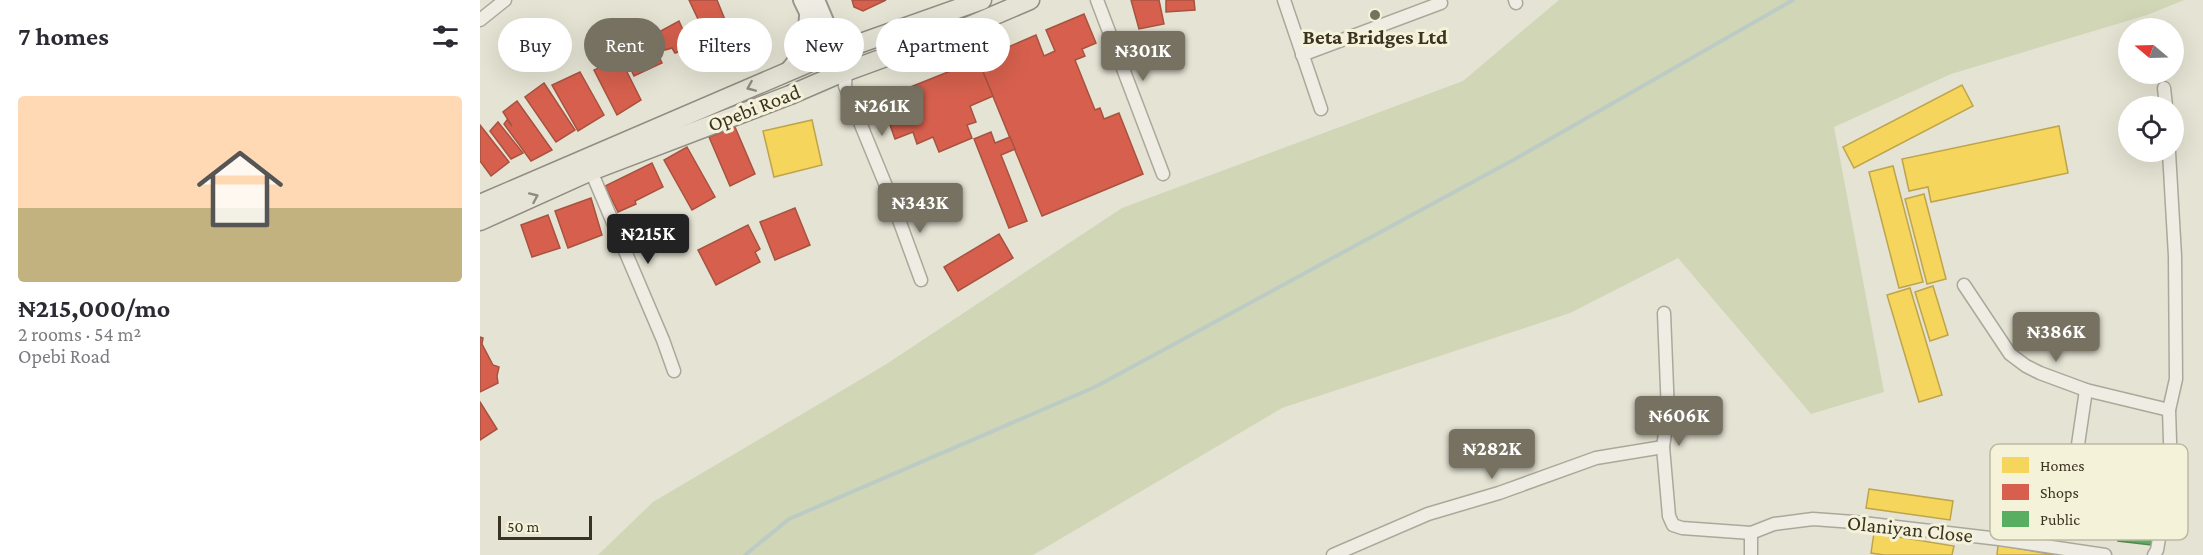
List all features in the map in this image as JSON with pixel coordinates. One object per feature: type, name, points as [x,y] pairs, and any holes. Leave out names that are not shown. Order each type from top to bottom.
[{"type":"main road","points":[[816,0],[823,18]]},
{"type":"main road","name":"Opebi Road","points":[[933,18],[982,0]]},
{"type":"main road","name":"Opebi Road","points":[[480,220],[591,171],[790,95],[842,78],[1030,0]]},
{"type":"main road","points":[[864,38],[876,39]]},
{"type":"main road","name":"Opebi Road","points":[[864,43],[876,39]]},
{"type":"main road","name":"Opebi Road","points":[[480,204],[786,72]]},
{"type":"main road","points":[[840,72],[842,78]]},
{"type":"street","points":[[480,20],[505,0]]},
{"type":"street","points":[[1097,0],[1162,174]]},
{"type":"street","points":[[1284,0],[1321,109]]},
{"type":"street","points":[[1302,55],[1441,3]]},
{"type":"street","points":[[842,78],[891,198],[921,280]]},
{"type":"street","points":[[2164,88],[2165,96]]},
{"type":"street","points":[[2170,162],[2175,256],[2176,368],[2176,379],[2169,410],[2170,444]]},
{"type":"street","points":[[591,171],[674,371]]},
{"type":"street","points":[[1964,285],[2010,354],[2026,366],[2086,390],[2169,410]]},
{"type":"street","points":[[1664,313],[1668,413],[1663,447],[1669,516],[1673,525],[1682,528],[1751,533],[1751,555]]},
{"type":"street","points":[[2077,444],[2086,390]]},
{"type":"street","points":[[1333,555],[1428,514],[1499,493],[1596,458],[1663,447]]},
{"type":"street","name":"Olaniyan Close","points":[[1751,533],[1774,524],[1803,520],[1854,522],[1990,538]]},
{"type":"street","name":"Olaniyan Close","points":[[2006,540],[2105,555]]},
{"type":"street","points":[[2154,555],[2159,540]]},
{"type":"green space","points":[[1559,0],[2184,0],[2147,15],[2137,18],[2118,18],[2118,24],[1951,74],[1834,127],[1884,392],[1811,414],[1678,258],[1570,313],[1282,408],[1033,555],[598,555],[653,502],[885,365],[1122,208],[1463,81]]},
{"type":"building: Homes","points":[[1962,85],[1973,106],[1854,168],[1843,147]]},
{"type":"building: Homes","points":[[812,120],[822,165],[774,177],[763,131]]},
{"type":"building: Homes","points":[[2059,126],[2068,173],[1931,202],[1928,187],[1909,191],[1902,159]]},
{"type":"building: Homes","points":[[1893,166],[1923,282],[1899,288],[1869,172]]},
{"type":"building: Homes","points":[[1924,194],[1946,279],[1927,284],[1905,199]]},
{"type":"building: Homes","points":[[1933,286],[1948,335],[1930,341],[1915,292]]},
{"type":"building: Homes","points":[[1910,288],[1942,395],[1919,402],[1887,295]]},
{"type":"building: Homes","points":[[1869,489],[1953,501],[1950,520],[1866,508]]},
{"type":"building: Homes","points":[[1874,533],[1954,546],[1952,555],[1871,553]]},
{"type":"building: Homes","points":[[1998,545],[2055,555],[1997,555]]},
{"type":"building: Shops","points":[[689,0],[717,0],[724,18],[697,18]]},
{"type":"building: Shops","points":[[852,0],[886,0],[863,11],[854,7]]},
{"type":"building: Shops","points":[[1131,0],[1159,0],[1164,24],[1139,29]]},
{"type":"building: Shops","points":[[1166,0],[1194,0],[1195,10],[1166,12]]},
{"type":"building: Shops","points":[[1084,14],[1096,43],[1082,49],[1085,56],[1075,60],[1095,110],[1100,108],[1104,119],[1119,113],[1143,174],[1042,216],[983,72],[1010,72],[1010,46],[1036,35],[1044,56],[1055,51],[1046,30]]},
{"type":"building: Shops","points":[[677,22],[677,52],[672,48],[665,50],[665,29]]},
{"type":"building: Shops","points":[[580,72],[604,115],[578,131],[552,85]]},
{"type":"building: Shops","points":[[595,72],[627,72],[641,100],[617,115]]},
{"type":"building: Shops","points":[[948,72],[983,72],[993,96],[970,106],[976,122],[967,125],[972,138],[939,152],[933,137],[917,144],[913,132],[895,139],[890,125],[898,122],[888,96]]},
{"type":"building: Shops","points":[[544,83],[575,130],[556,142],[525,97]]},
{"type":"building: Shops","points":[[517,101],[552,150],[531,161],[504,124],[507,120],[512,126],[503,112]]},
{"type":"building: Shops","points":[[498,122],[523,153],[511,159],[490,131]]},
{"type":"building: Shops","points":[[480,125],[509,162],[491,176],[480,161]]},
{"type":"building: Shops","points":[[735,127],[755,174],[730,186],[709,137]]},
{"type":"building: Shops","points":[[991,132],[995,143],[1010,137],[1015,149],[1001,155],[1027,221],[1009,228],[974,139]]},
{"type":"building: Shops","points":[[687,147],[715,197],[692,210],[664,160]]},
{"type":"building: Shops","points":[[652,163],[663,187],[618,212],[605,186]]},
{"type":"building: Shops","points":[[591,198],[602,235],[568,248],[555,211]]},
{"type":"building: Shops","points":[[795,208],[810,245],[775,260],[760,222]]},
{"type":"building: Shops","points":[[548,215],[560,248],[532,257],[521,225]]},
{"type":"building: Shops","points":[[748,225],[760,249],[755,252],[760,262],[716,285],[698,250]]},
{"type":"building: Shops","points":[[999,234],[1013,258],[958,291],[944,267]]},
{"type":"building: Shops","points":[[480,337],[483,338],[482,344],[493,365],[499,367],[498,383],[480,392]]},
{"type":"building: Shops","points":[[480,402],[497,429],[480,440]]},
{"type":"building: Public","points":[[2118,540],[2152,540],[2151,545]]},
{"type":"waterway","points":[[745,555],[789,519],[1095,387],[1515,159],[1793,0]]},
{"type":"place","name":"Beta Bridges Ltd","points":[[1375,15]]}]
